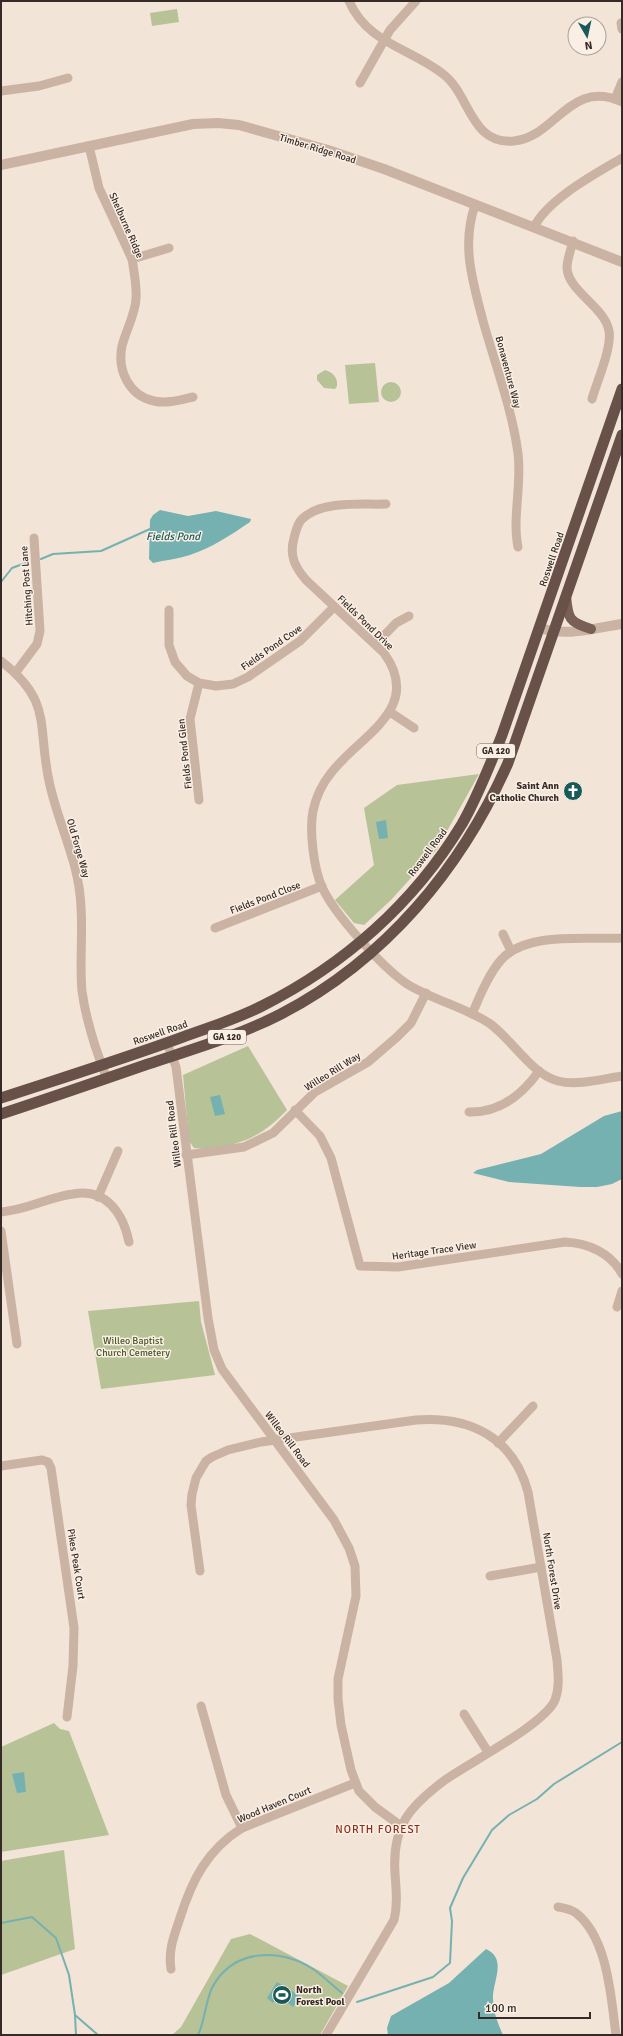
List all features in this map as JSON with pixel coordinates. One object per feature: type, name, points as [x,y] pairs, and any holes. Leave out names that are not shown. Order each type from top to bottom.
[{"type":"highway","name":"Roswell Road","points":[[1,1098],[167,1043],[261,1007],[320,973],[362,941],[397,908],[415,888],[432,867],[462,824],[489,769],[540,628],[622,389]]},
{"type":"highway","name":"GA 120","points":[[1,1114],[240,1032],[280,1014],[330,984],[372,952],[419,907],[466,845],[483,815],[508,763],[553,632],[620,448],[622,435]]},
{"type":"main road","points":[[566,596],[568,615],[572,622],[591,629]]},
{"type":"street","points":[[349,1],[362,23],[369,30],[443,74],[457,90],[479,127],[491,137],[513,141],[534,135],[564,110],[584,99],[602,96],[619,100],[622,82]]},
{"type":"street","points":[[360,83],[397,21],[416,1]]},
{"type":"street","points":[[1,91],[39,86],[68,78]]},
{"type":"street","name":"Timber Ridge Road","points":[[1,165],[194,124],[218,123],[239,126],[328,150],[384,169],[475,205],[573,241],[622,262]]},
{"type":"street","name":"Shelburne Ridge","points":[[89,146],[99,188],[132,259],[136,300],[122,347],[121,362],[124,376],[132,390],[144,398],[154,402],[169,402],[193,397]]},
{"type":"street","points":[[534,227],[540,214],[622,158]]},
{"type":"street","name":"Bonaventure Way","points":[[475,205],[468,232],[469,266],[517,446],[520,477],[516,528],[518,547]]},
{"type":"street","points":[[573,241],[567,264],[569,276],[604,318],[609,332],[608,344],[592,399]]},
{"type":"street","points":[[132,259],[169,248]]},
{"type":"street","name":"Fields Pond Drive","points":[[386,504],[323,508],[308,515],[297,526],[292,550],[295,567],[306,580],[376,644],[390,661],[396,681],[397,691],[394,704],[390,712],[382,722],[331,772],[319,793],[313,813],[312,824],[322,886],[338,914],[372,952],[399,978],[426,993],[472,1014],[498,1030],[539,1071],[559,1081],[569,1082],[622,1076]]},
{"type":"street","name":"Hitching Post Lane","points":[[16,672],[37,644],[40,631],[34,538]]},
{"type":"street","name":"Fields Pond Cove","points":[[169,610],[169,645],[175,662],[187,676],[199,683],[216,686],[240,682],[300,641],[334,607]]},
{"type":"street","points":[[376,644],[396,623],[409,616]]},
{"type":"street","points":[[540,628],[553,632],[591,629],[622,624]]},
{"type":"street","name":"Old Forge Way","points":[[1,661],[16,672],[33,693],[40,710],[49,781],[74,865],[80,895],[82,991],[89,1026],[107,1078]]},
{"type":"street","name":"Fields Pond Glen","points":[[199,683],[190,719],[200,800]]},
{"type":"street","points":[[390,712],[414,728]]},
{"type":"street","name":"Fields Pond Close","points":[[216,928],[322,886]]},
{"type":"street","points":[[503,934],[511,950]]},
{"type":"street","points":[[472,1014],[491,974],[511,950],[523,945],[544,941],[622,938]]},
{"type":"street","name":"Willeo Rill Way","points":[[186,1155],[225,1151],[251,1145],[273,1133],[315,1092],[368,1062],[397,1037],[411,1023],[426,993]]},
{"type":"street","name":"Willeo Rill Road","points":[[167,1043],[176,1067],[186,1155],[208,1318],[214,1350],[222,1370],[276,1440],[338,1527],[349,1548],[355,1566],[356,1601],[338,1679],[337,1694],[341,1726],[355,1783],[364,1797],[401,1826]]},
{"type":"street","points":[[470,1112],[490,1110],[514,1099],[525,1089],[539,1071]]},
{"type":"street","name":"Heritage Trace View","points":[[295,1110],[320,1136],[331,1158],[360,1266],[398,1267],[565,1242],[582,1244],[598,1250],[618,1266],[622,1274]]},
{"type":"street","points":[[98,1197],[118,1151]]},
{"type":"street","points":[[1,1212],[28,1208],[71,1194],[86,1194],[98,1197],[110,1204],[119,1212],[125,1223],[129,1242]]},
{"type":"street","points":[[1,1231],[17,1344]]},
{"type":"street","points":[[617,1307],[622,1291]]},
{"type":"street","points":[[498,1442],[533,1406]]},
{"type":"street","name":"North Forest Drive","points":[[200,1571],[191,1505],[193,1484],[206,1461],[220,1452],[276,1440],[432,1419],[464,1423],[480,1430],[498,1442],[514,1460],[526,1482],[557,1660],[557,1693],[554,1701],[544,1714],[431,1791],[408,1814],[401,1826],[396,1840],[396,1902],[394,1920],[326,2035]]},
{"type":"street","name":"Pikes Peak Court","points":[[1,1466],[42,1460],[48,1462],[51,1468],[74,1628],[73,1666],[66,1717]]},
{"type":"street","points":[[490,1576],[541,1567]]},
{"type":"street","points":[[201,1706],[226,1795],[242,1828]]},
{"type":"street","points":[[464,1714],[488,1752]]},
{"type":"street","name":"Wood Haven Court","points":[[171,1969],[170,1948],[193,1882],[212,1853],[229,1837],[242,1828],[355,1783]]},
{"type":"street","points":[[558,1907],[575,1913],[587,1926],[596,1941],[607,1975],[616,2035]]},
{"type":"green space","points":[[177,9],[179,22],[152,26],[150,13]]},
{"type":"green space","points":[[375,363],[379,402],[349,404],[345,365]]},
{"type":"green space","points":[[325,370],[330,372],[335,378],[337,386],[335,389],[324,388],[317,380],[317,375]]},
{"type":"green space","points":[[391,382],[398,385],[401,392],[398,399],[391,402],[384,399],[381,392],[384,385]]},
{"type":"green space","points":[[479,774],[437,849],[391,900],[364,925],[354,923],[335,900],[374,865],[364,808],[397,785]]},
{"type":"green space","points":[[248,1046],[287,1110],[264,1130],[248,1139],[218,1147],[194,1148],[189,1141],[183,1075]]},
{"type":"green space","name":"Willeo Baptist Church Cemetery","points":[[199,1301],[201,1322],[215,1375],[101,1389],[88,1311]]},
{"type":"green space","points":[[54,1723],[60,1729],[69,1731],[109,1835],[1,1852],[1,1747]]},
{"type":"green space","points":[[64,1850],[75,1949],[1,1975],[1,1861]]},
{"type":"green space","points":[[250,1934],[348,1986],[320,2035],[172,2035],[181,2027],[231,1939]]},
{"type":"water","name":"Fields Pond","points":[[160,510],[188,516],[216,511],[251,519],[250,522],[236,532],[206,549],[185,556],[153,563],[149,559],[150,520],[153,515]]},
{"type":"water","points":[[386,820],[388,838],[379,839],[376,822]]},
{"type":"water","points":[[220,1095],[225,1114],[215,1116],[210,1097]]},
{"type":"water","points":[[622,1111],[622,1179],[612,1184],[597,1187],[580,1187],[509,1182],[473,1173],[477,1170],[541,1154],[604,1116]]},
{"type":"water","points":[[24,1772],[26,1792],[17,1793],[12,1774]]},
{"type":"water","points":[[486,1949],[493,1953],[498,1965],[493,1992],[493,2004],[503,2035],[388,2035],[387,2028],[391,2016],[449,1983]]},
{"type":"water","name":"North Forest Pool","points":[[277,1982],[300,1996],[293,2007],[278,1995],[273,2003],[267,1998]]},
{"type":"waterway","points":[[41,559],[53,554],[101,551],[150,529]]},
{"type":"waterway","points":[[1,582],[12,568],[28,562]]},
{"type":"waterway","points":[[357,2002],[433,1977],[450,1963],[452,1921],[450,1908],[463,1878],[492,1830],[509,1815],[537,1799],[554,1784],[622,1742]]},
{"type":"waterway","points":[[1,1923],[32,1917],[56,1938],[69,1975],[75,2015],[76,2035]]},
{"type":"waterway","points":[[198,2035],[212,1988],[221,1975],[232,1965],[244,1959],[272,1955],[286,1957],[313,1969],[342,1993]]},
{"type":"waterway","points":[[75,2015],[98,2035]]},
{"type":"place","name":"Saint Ann Catholic Church","points":[[573,791]]},
{"type":"place","name":"North Forest Pool","points":[[282,1995]]},
{"type":"district","name":"NORTH FOREST","points":[[378,1829]]}]
